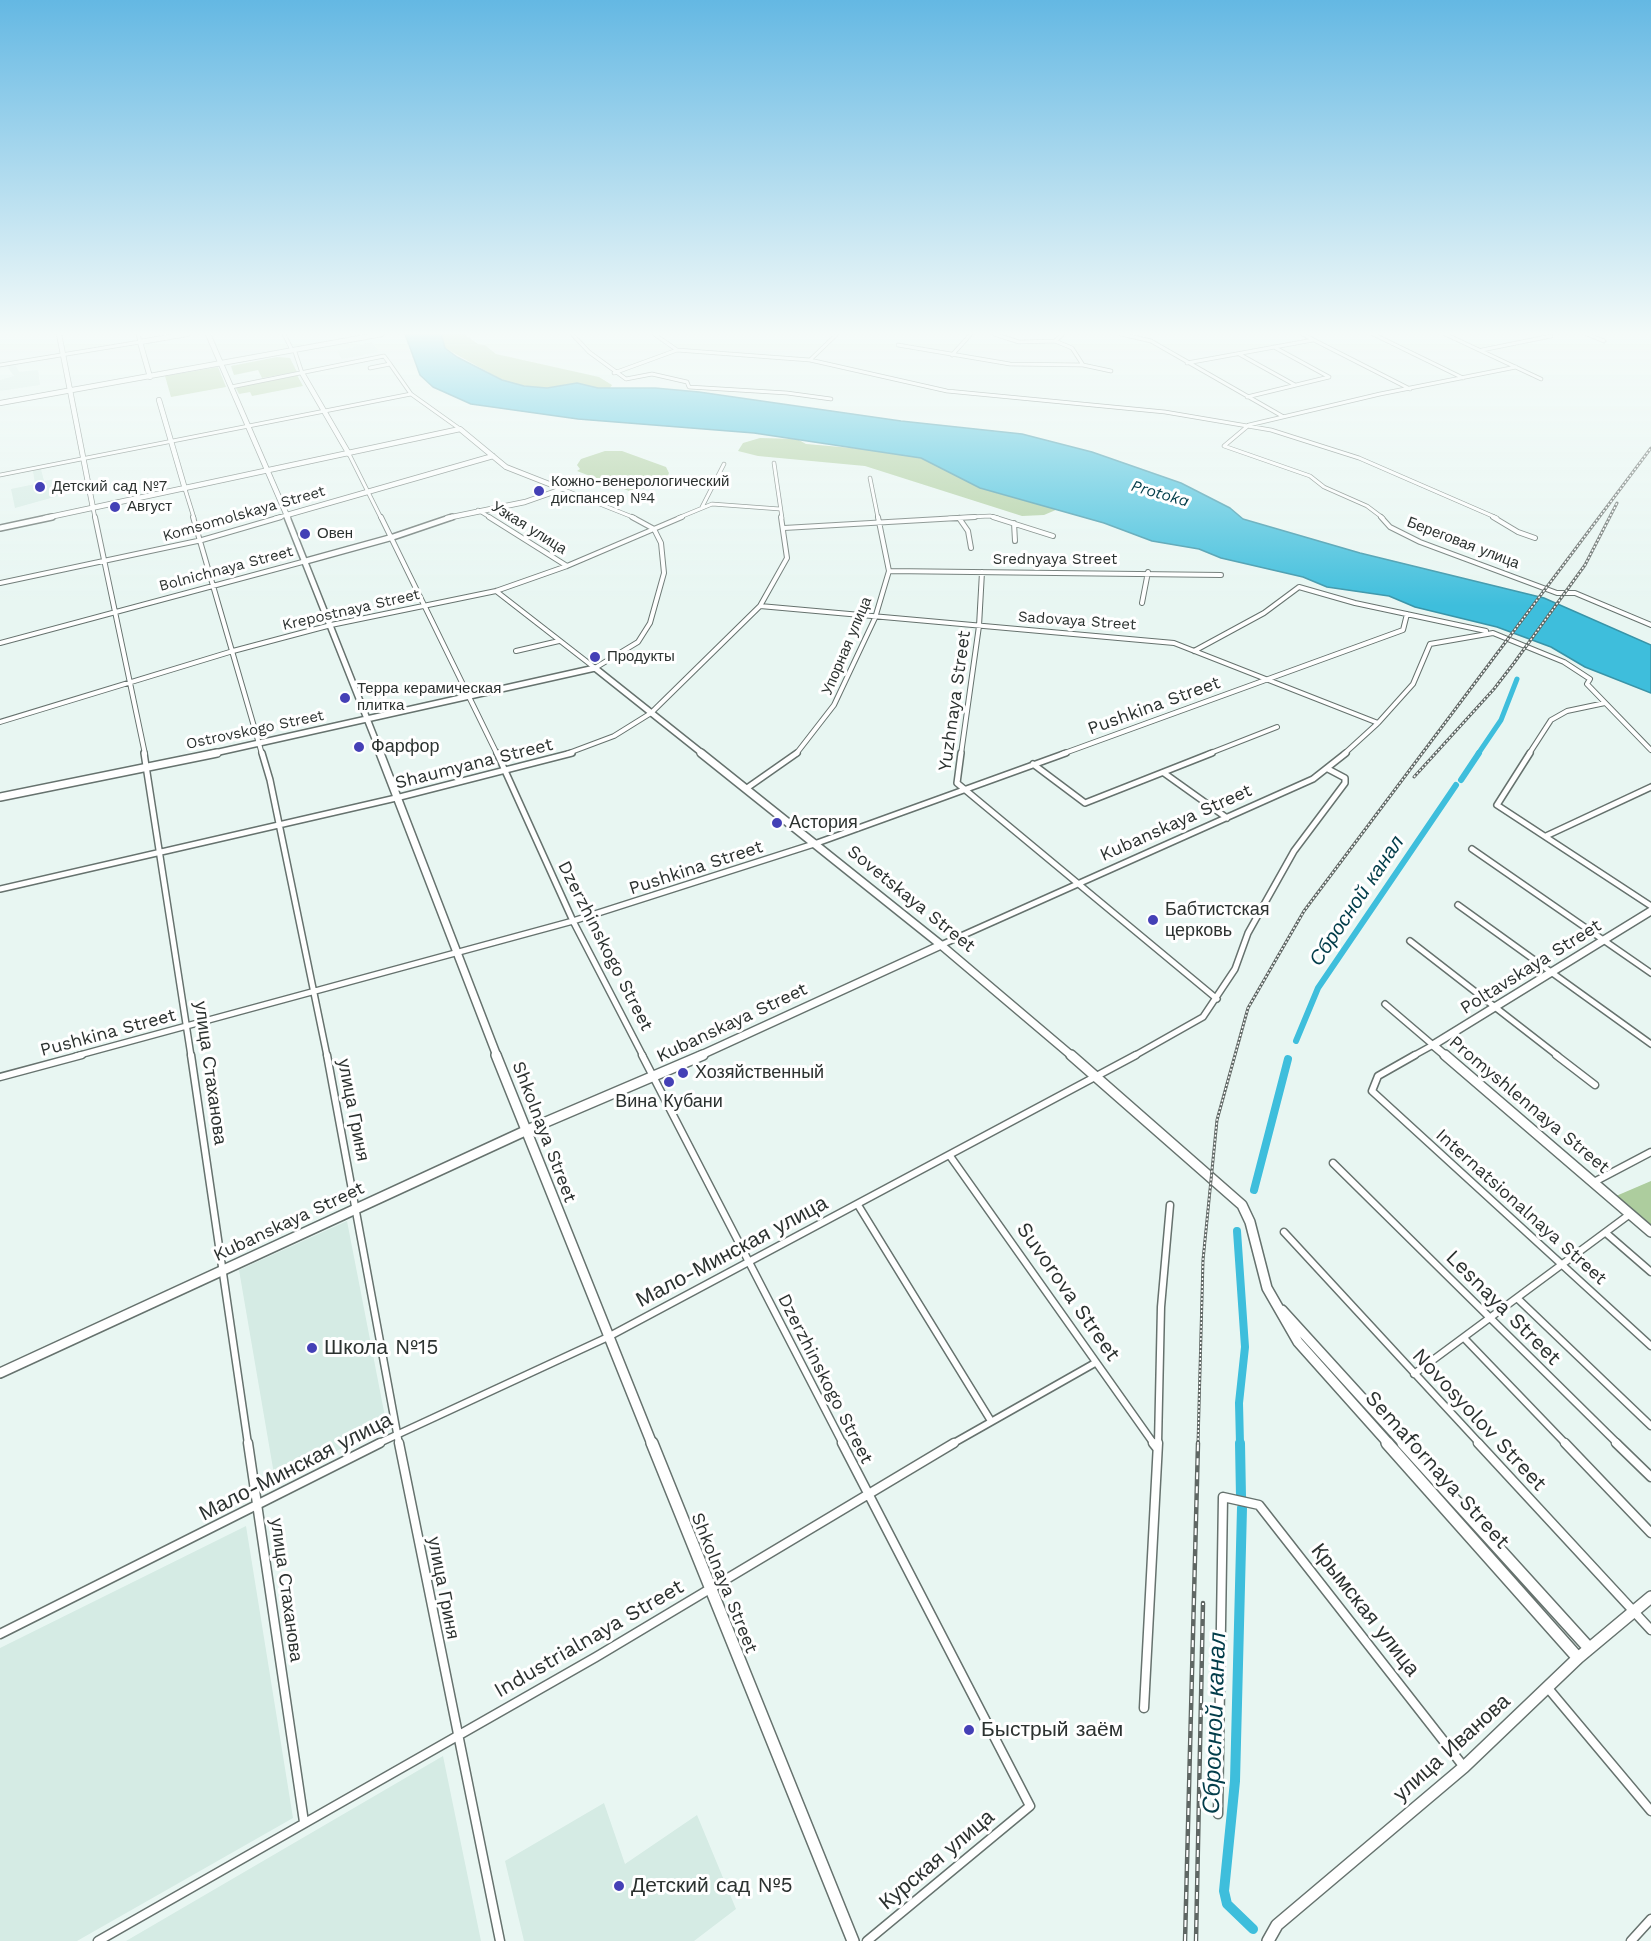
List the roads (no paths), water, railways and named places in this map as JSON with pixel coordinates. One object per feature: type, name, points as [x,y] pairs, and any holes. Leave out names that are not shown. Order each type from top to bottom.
[{"type":"street","name":"улица Стаханова","points":[[76,425],[147,765],[189,1025],[222,1271],[259,1505],[304,1822]]},
{"type":"street","name":"улица Гриня","points":[[167,425],[202,540],[259,744],[279,825],[315,993],[397,1434],[500,1941]]},
{"type":"street","points":[[0,475],[254,425]]},
{"type":"street","name":"Dzerzhinskogo Street","points":[[333,425],[393,537],[471,696],[573,921],[655,1077],[747,1262],[1030,1806]]},
{"type":"street","points":[[454,425],[506,467],[629,515],[654,529]]},
{"type":"street","name":"Береговая улица","points":[[1249,425],[1224,446],[1310,476],[1324,487],[1367,506],[1378,513],[1390,527],[1420,542],[1557,593],[1575,593],[1651,625]]},
{"type":"street","points":[[1249,425],[1359,458],[1496,518],[1513,529],[1535,538]]},
{"type":"street","name":"Shkolnaya Street","points":[[247,426],[269,470],[306,561],[317,595],[331,625],[525,1131],[853,1941]]},
{"type":"street","points":[[0,528],[460,429]]},
{"type":"street","name":"Komsomolskaya Street","points":[[0,583],[103,563],[202,540],[492,456]]},
{"type":"street","name":"Shaumyana Street","points":[[0,888],[396,798],[597,744],[651,712],[760,606],[787,558],[774,463]]},
{"type":"street","points":[[702,507],[724,464]]},
{"type":"street","name":"Упорная улица","points":[[747,788],[795,755],[834,705],[875,618],[889,571],[870,478]]},
{"type":"street","name":"Bolnichnaya Street","points":[[0,643],[393,537],[478,510],[525,502],[562,489]]},
{"type":"street","name":"Krepostnaya Street","points":[[0,722],[233,651],[331,625],[496,591],[567,566],[702,507],[720,503],[780,509]]},
{"type":"street","name":"Узкая улица","points":[[478,510],[567,566]]},
{"type":"street","points":[[784,528],[990,516],[1053,536]]},
{"type":"street","points":[[959,518],[968,531],[971,548]]},
{"type":"street","points":[[1014,523],[1015,541]]},
{"type":"street","name":"Ostrovskogo Street","points":[[0,797],[147,765],[259,744],[595,668],[638,642],[650,623],[664,573],[661,543],[654,529]]},
{"type":"street","name":"Srednyaya Street","points":[[889,571],[1148,572],[1221,575]]},
{"type":"street","name":"Yuzhnaya Street","points":[[982,572],[979,626],[957,783],[962,790],[1217,999]]},
{"type":"street","points":[[1142,603],[1148,572]]},
{"type":"street","points":[[1194,651],[1264,613],[1299,587],[1355,603],[1493,633],[1564,662],[1590,679],[1587,684],[1651,750]]},
{"type":"street","name":"Sovetskaya Street","points":[[496,591],[747,788],[941,945],[1153,1125],[1210,1177]]},
{"type":"street","name":"Sadovaya Street","points":[[760,606],[875,618],[1158,640],[1269,679],[1378,723]]},
{"type":"street","name":"Pushkina Street","points":[[0,1077],[458,954],[573,921],[816,843],[1403,630],[1407,614]]},
{"type":"street","name":"Kubanskaya Street","points":[[0,1373],[525,1131],[655,1077],[941,945],[1313,779],[1328,769],[1378,723],[1413,684],[1430,644],[1493,633]]},
{"type":"street","points":[[516,651],[559,640]]},
{"type":"street","points":[[1605,703],[1567,711],[1551,720],[1497,805],[1651,906]]},
{"type":"street","points":[[1033,764],[1085,803],[1277,727]]},
{"type":"street","name":"Мало-Минская улица","points":[[0,1635],[397,1434],[608,1337],[1096,1078],[1203,1017],[1235,969],[1248,933],[1294,851],[1323,809],[1345,783],[1345,778],[1328,769]]},
{"type":"street","points":[[1164,773],[1227,818]]},
{"type":"street","points":[[1546,836],[1651,787]]},
{"type":"street","points":[[1472,849],[1651,973]]},
{"type":"street","points":[[1458,904],[1651,1044]]},
{"type":"street","name":"Poltavskaya Street","points":[[1372,1091],[1378,1076],[1433,1045],[1651,911]]},
{"type":"street","points":[[1410,941],[1493,1008],[1595,1085]]},
{"type":"street","name":"Promyshlennaya Street","points":[[1385,1004],[1651,1232]]},
{"type":"street","name":"Internatsionalnaya Street","points":[[1372,1091],[1651,1346]]},
{"type":"street","points":[[1594,1182],[1651,1152]]},
{"type":"street","name":"Suvorova Street","points":[[950,1156],[1157,1448]]},
{"type":"street","name":"Lesnaya Street","points":[[1333,1163],[1651,1477]]},
{"type":"street","name":"Semafornaya Street","points":[[1210,1177],[1242,1205],[1252,1229],[1267,1288],[1298,1342],[1578,1658]]},
{"type":"street","points":[[858,1205],[992,1421]]},
{"type":"street","points":[[1144,1708],[1158,1496],[1161,1307],[1170,1205]]},
{"type":"street","points":[[1414,1374],[1630,1215]]},
{"type":"street","name":"Novosyolov Street","points":[[1284,1232],[1651,1630]]},
{"type":"street","points":[[1606,1233],[1651,1272]]},
{"type":"street","points":[[1517,1298],[1651,1426]]},
{"type":"street","name":"Semafornaya Street","points":[[1275,1302],[1589,1648]]},
{"type":"street","points":[[1298,1342],[1298,1332],[1307,1335]]},
{"type":"street","points":[[1464,1338],[1651,1533]]},
{"type":"street","name":"Industrialnaya Street","points":[[98,1941],[709,1590],[992,1421],[1095,1363]]},
{"type":"street","name":"Крымская улица","points":[[1218,1814],[1223,1497],[1259,1505],[1464,1767]]},
{"type":"street","name":"улица Иванова","points":[[1268,1941],[1277,1925],[1464,1767],[1589,1648],[1651,1597]]},
{"type":"street","points":[[1547,1687],[1651,1812]]},
{"type":"street","name":"Курская улица","points":[[867,1941],[1030,1806]]},
{"type":"street","points":[[1631,1941],[1651,1919]]},
{"type":"water","name":"Protoka","points":[[648,425],[934,425],[1022,434],[1092,452],[1181,483],[1230,508],[1243,519],[1360,553],[1544,598],[1651,645],[1651,693],[1585,667],[1551,647],[1497,627],[1415,607],[1389,596],[1327,587],[1303,577],[1221,558],[1199,549],[1152,541],[1104,523],[980,488],[921,458],[754,433]]},
{"type":"waterway","name":"Сбросной канал","points":[[1478,754],[1501,720],[1517,679]]},
{"type":"waterway","name":"Сбросной канал","points":[[1461,780],[1479,753]]},
{"type":"waterway","name":"Сбросной канал","points":[[1296,1041],[1318,988],[1456,785]]},
{"type":"waterway","name":"Сбросной канал","points":[[1254,1190],[1288,1059]]},
{"type":"waterway","name":"Сбросной канал","points":[[1237,1231],[1245,1347],[1239,1403],[1240,1444]]},
{"type":"waterway","name":"Сбросной канал","points":[[1240,1443],[1241,1497]]},
{"type":"waterway","name":"Сбросной канал","points":[[1242,1508],[1235,1781],[1224,1891],[1227,1904],[1253,1929]]},
{"type":"railway","points":[[1198,1444],[1203,1260],[1217,1120],[1248,1008],[1304,911],[1651,448]]},
{"type":"railway","points":[[1414,777],[1494,689],[1514,663],[1585,565],[1617,503]]},
{"type":"railway","points":[[1185,1941],[1198,1443]]},
{"type":"railway","points":[[1196,1941],[1203,1603]]},
{"type":"place","name":"Детский сад №7","points":[[40,487]]},
{"type":"place","name":"Кожно-венерологический диспансер №4","points":[[539,491]]},
{"type":"place","name":"Август","points":[[115,507]]},
{"type":"place","name":"Овен","points":[[305,534]]},
{"type":"place","name":"Продукты","points":[[595,657]]},
{"type":"place","name":"Терра керамическая плитка","points":[[345,698]]},
{"type":"place","name":"Фарфор","points":[[359,747]]},
{"type":"place","name":"Астория","points":[[777,823]]},
{"type":"place","name":"Бабтистская церковь","points":[[1153,920]]},
{"type":"place","name":"Хозяйственный","points":[[683,1073]]},
{"type":"place","name":"Вина Кубани","points":[[669,1082]]},
{"type":"place","name":"Школа №15","points":[[312,1348]]},
{"type":"place","name":"Быстрый заём","points":[[969,1730]]},
{"type":"place","name":"Детский сад №5","points":[[619,1886]]}]
